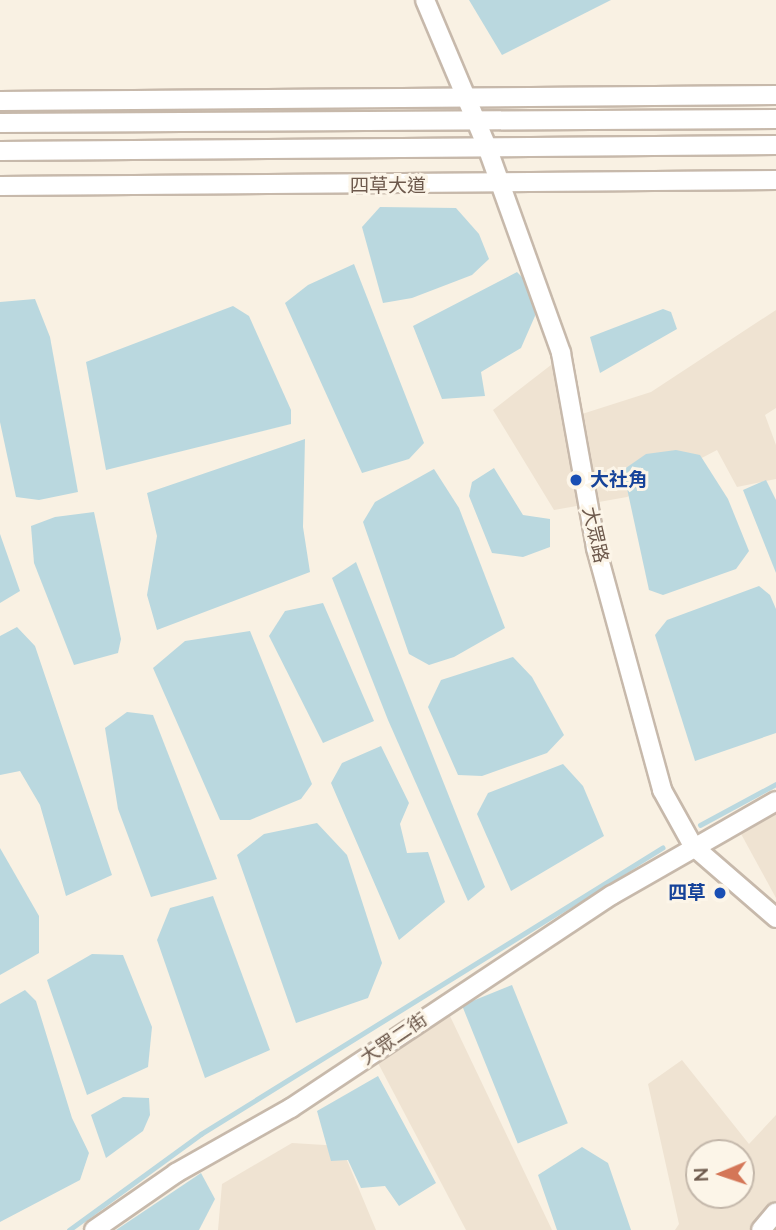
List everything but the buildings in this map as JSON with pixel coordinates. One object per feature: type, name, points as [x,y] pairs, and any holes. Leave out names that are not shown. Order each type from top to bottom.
[{"type":"street","name":"大眾路","points":[[425,0],[487,147],[561,353],[596,548],[662,790],[693,846],[776,918]]},
{"type":"street","points":[[0,101],[776,95]]},
{"type":"street","points":[[0,122],[776,119]]},
{"type":"street","name":"四草大道","points":[[0,150],[776,145]]},
{"type":"street","name":"四草大道","points":[[0,187],[501,185],[776,180]]},
{"type":"street","name":"大眾二街","points":[[94,1230],[187,1166],[291,1108],[693,846],[776,802]]},
{"type":"street","points":[[761,1230],[776,1212]]},
{"type":"shaded area","points":[[776,310],[776,408],[765,415],[776,445],[776,479],[737,487],[717,450],[627,497],[554,510],[493,410],[560,358],[582,414],[651,392]]},
{"type":"shaded area","points":[[776,812],[776,898],[740,832]]},
{"type":"shaded area","points":[[449,1014],[552,1230],[466,1230],[378,1063]]},
{"type":"shaded area","points":[[682,1060],[745,1139],[685,1139],[685,1209],[755,1209],[754,1139],[776,1115],[776,1230],[675,1230],[679,1224],[648,1084]]},
{"type":"shaded area","points":[[292,1143],[341,1146],[376,1230],[218,1230],[222,1184]]},
{"type":"water","points":[[469,0],[611,0],[502,55]]},
{"type":"water","points":[[380,207],[456,208],[479,234],[489,259],[472,275],[412,298],[383,303],[362,227]]},
{"type":"water","points":[[354,264],[424,443],[409,459],[362,473],[285,303],[308,285]]},
{"type":"water","points":[[517,272],[534,289],[535,316],[521,348],[481,372],[485,396],[442,399],[413,326]]},
{"type":"water","points":[[35,299],[50,337],[78,492],[39,500],[16,497],[0,422],[0,302]]},
{"type":"water","points":[[233,306],[249,316],[291,410],[291,424],[106,470],[86,362]]},
{"type":"water","points":[[663,309],[671,312],[677,329],[600,373],[590,337]]},
{"type":"water","points":[[305,439],[303,527],[310,572],[157,630],[147,595],[157,536],[147,493]]},
{"type":"water","points":[[676,450],[700,455],[728,499],[749,551],[736,569],[663,595],[649,590],[623,470],[646,454]]},
{"type":"water","points":[[494,468],[523,515],[550,519],[550,547],[523,557],[492,553],[469,496],[472,482]]},
{"type":"water","points":[[434,469],[459,508],[505,628],[454,657],[429,665],[409,654],[363,522],[375,502]]},
{"type":"water","points":[[766,480],[776,500],[776,573],[743,490]]},
{"type":"water","points":[[94,512],[121,639],[118,653],[74,665],[34,563],[31,526],[55,517]]},
{"type":"water","points":[[0,534],[20,591],[0,603]]},
{"type":"water","points":[[356,562],[485,887],[468,901],[388,720],[332,578]]},
{"type":"water","points":[[759,586],[770,595],[776,609],[776,733],[695,761],[655,635],[667,620]]},
{"type":"water","points":[[323,603],[374,721],[323,743],[269,636],[285,611]]},
{"type":"water","points":[[17,627],[35,646],[112,875],[66,896],[40,805],[20,771],[0,775],[0,636]]},
{"type":"water","points":[[250,631],[312,784],[301,799],[250,820],[220,820],[153,668],[185,641]]},
{"type":"water","points":[[513,657],[532,677],[564,735],[547,753],[482,776],[458,775],[428,707],[441,680]]},
{"type":"water","points":[[127,712],[153,715],[217,879],[151,897],[118,809],[105,728]]},
{"type":"water","points":[[381,746],[409,803],[400,824],[407,853],[428,852],[445,902],[399,940],[331,783],[342,763]]},
{"type":"water","points":[[563,764],[583,786],[604,836],[511,891],[477,814],[488,793]]},
{"type":"water","points":[[317,823],[347,855],[382,963],[368,998],[296,1023],[237,855],[264,834]]},
{"type":"water","points":[[0,848],[39,916],[39,953],[0,975]]},
{"type":"water","points":[[213,896],[270,1050],[205,1078],[157,940],[170,908]]},
{"type":"water","points":[[92,954],[123,955],[152,1027],[148,1067],[87,1095],[47,980]]},
{"type":"water","points":[[512,985],[568,1123],[518,1143],[462,1005]]},
{"type":"water","points":[[25,990],[36,1001],[72,1118],[89,1153],[80,1180],[0,1222],[0,1004]]},
{"type":"water","points":[[378,1076],[436,1183],[399,1206],[385,1186],[361,1188],[348,1160],[331,1161],[317,1111]]},
{"type":"water","points":[[123,1097],[149,1098],[150,1115],[143,1131],[106,1158],[91,1115]]},
{"type":"water","points":[[582,1147],[608,1163],[631,1230],[557,1230],[538,1175]]},
{"type":"water","points":[[201,1173],[215,1199],[199,1230],[116,1230]]},
{"type":"waterway","points":[[700,825],[776,784]]},
{"type":"waterway","points":[[69,1230],[201,1134],[662,848]]},
{"type":"place","name":"大社角","points":[[576,480]]},
{"type":"place","name":"四草","points":[[720,893]]}]
